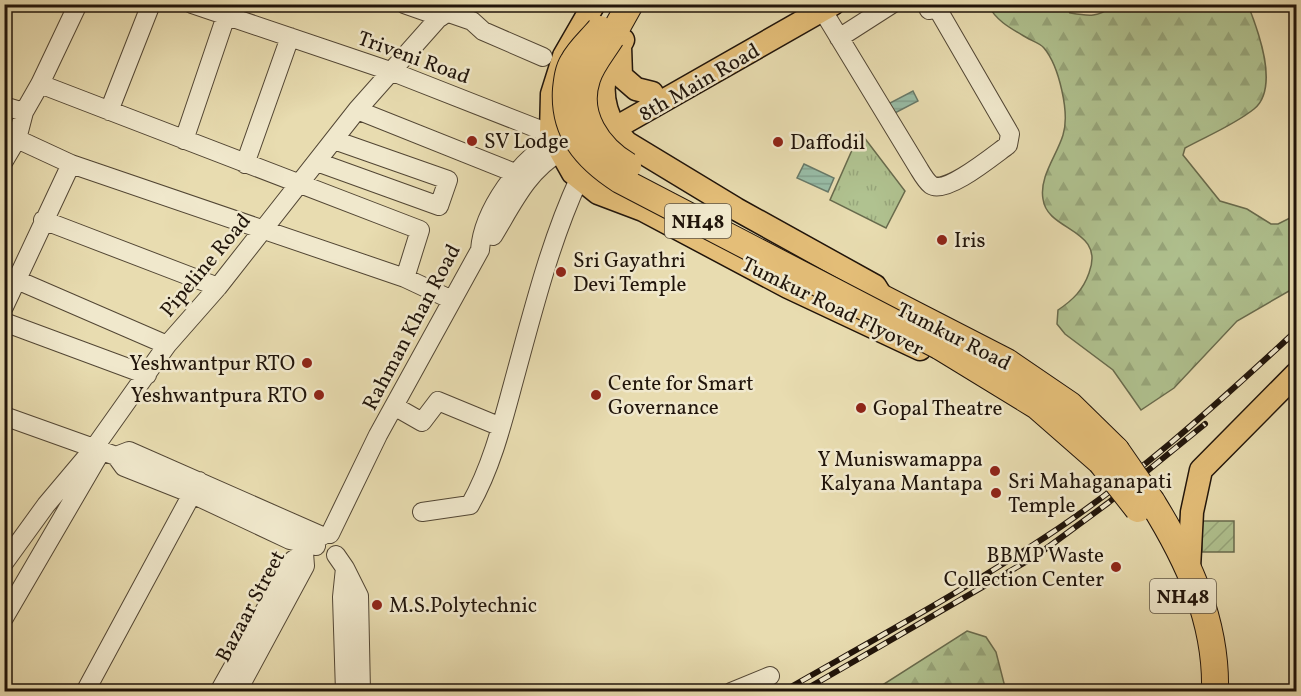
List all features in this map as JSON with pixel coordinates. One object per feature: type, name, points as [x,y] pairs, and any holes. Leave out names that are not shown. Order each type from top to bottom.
[{"type":"highway","name":"NH48","points":[[610,43],[613,4]]},
{"type":"highway","name":"NH48","points":[[630,4],[610,43],[587,78],[584,97],[585,116],[604,148],[642,175],[872,293]]},
{"type":"highway","name":"NH48","points":[[610,43],[573,62],[567,78],[567,118],[573,136],[585,153],[620,180],[950,352]]},
{"type":"highway","name":"Tumkur Road","points":[[872,293],[1015,367],[1070,405],[1145,506],[1176,539],[1190,568],[1212,639],[1215,692]]},
{"type":"highway","name":"Tumkur Road","points":[[950,352],[1037,406],[1108,456]]},
{"type":"highway","name":"Tumkur Road","points":[[1145,506],[1188,609],[1195,646],[1199,692]]},
{"type":"highway","points":[[1212,639],[1228,692]]},
{"type":"main road","points":[[579,179],[551,144],[552,93],[564,56],[594,4]]},
{"type":"main road","points":[[611,124],[603,86],[610,43],[642,4]]},
{"type":"main road","name":"8th Main Road","points":[[611,124],[652,93],[819,7]]},
{"type":"main road","name":"8th Main Road","points":[[551,144],[611,124],[786,23]]},
{"type":"main road","points":[[573,42],[610,43]]},
{"type":"main road","points":[[610,43],[618,58],[621,76],[636,89],[652,93]]},
{"type":"main road","name":"Tumkur Road","points":[[611,124],[645,155],[875,286],[872,293]]},
{"type":"main road","name":"Tumkur Road Flyover","points":[[579,179],[598,193],[643,210],[788,287],[914,346],[948,361],[950,352]]},
{"type":"main road","points":[[1190,568],[1196,488],[1202,470],[1296,374]]},
{"type":"main road","points":[[1196,488],[1223,459],[1296,393]]},
{"type":"street","points":[[4,161],[17,140],[24,112],[78,4]]},
{"type":"street","points":[[109,111],[151,4]]},
{"type":"street","name":"Triveni Road","points":[[192,4],[393,72],[551,144]]},
{"type":"street","points":[[404,4],[446,11],[472,21],[483,31],[543,57]]},
{"type":"street","points":[[839,38],[892,4]]},
{"type":"street","points":[[819,7],[926,179],[931,185],[945,186],[1008,145],[1011,140],[1010,134],[938,8],[928,10],[926,4]]},
{"type":"street","name":"Pipeline Road","points":[[4,563],[45,505],[104,451],[147,375],[167,345],[218,287],[357,110],[446,11]]},
{"type":"street","points":[[183,140],[226,16]]},
{"type":"street","points":[[245,164],[290,37]]},
{"type":"street","points":[[40,84],[420,230],[405,278]]},
{"type":"street","points":[[4,106],[24,112]]},
{"type":"street","points":[[357,110],[515,173]]},
{"type":"street","points":[[17,140],[71,164],[405,278],[452,300]]},
{"type":"street","points":[[317,162],[439,206],[448,180],[334,140]]},
{"type":"street","points":[[480,250],[491,240],[528,179],[543,162],[551,144]]},
{"type":"street","name":"Rahman Khan Road","points":[[318,544],[480,250],[481,232],[515,173],[551,144]]},
{"type":"street","points":[[4,307],[71,164]]},
{"type":"street","points":[[422,512],[470,505],[478,490],[501,427],[548,258],[579,179]]},
{"type":"street","points":[[44,220],[218,287]]},
{"type":"street","points":[[17,280],[167,345]]},
{"type":"street","points":[[4,322],[147,375]]},
{"type":"street","points":[[394,406],[422,422],[438,401],[501,427]]},
{"type":"street","points":[[4,416],[104,451],[124,467],[196,488],[290,540],[318,544]]},
{"type":"street","points":[[4,618],[104,451]]},
{"type":"street","points":[[85,692],[196,488]]},
{"type":"street","points":[[318,544],[325,558],[340,562],[359,596],[361,692]]},
{"type":"street","points":[[219,692],[293,560],[318,544]]},
{"type":"street","points":[[237,692],[318,544]]},
{"type":"street","name":"Bazaar Street","points":[[230,692],[318,544]]},
{"type":"street","points":[[340,562],[345,692]]},
{"type":"street","points":[[340,562],[351,595],[354,692]]},
{"type":"street","points":[[731,692],[770,676]]},
{"type":"green space","points":[[988,5],[1065,5],[1070,13],[1088,15],[1103,12],[1113,5],[1248,5],[1264,58],[1266,73],[1262,100],[1238,120],[1185,148],[1183,155],[1220,201],[1247,209],[1271,224],[1278,224],[1296,215],[1296,287],[1237,321],[1174,388],[1141,410],[1113,370],[1065,334],[1057,324],[1058,310],[1081,290],[1087,279],[1092,258],[1090,247],[1083,239],[1054,218],[1047,210],[1043,199],[1042,191],[1046,174],[1065,126],[1062,90],[1054,66],[1044,48],[1006,25]]},
{"type":"green space","points":[[860,132],[905,191],[886,228],[830,200]]},
{"type":"green space","points":[[1202,521],[1234,521],[1234,552],[1202,552]]},
{"type":"green space","points":[[967,631],[986,637],[996,652],[1006,691],[873,691]]},
{"type":"shaded area","points":[[913,91],[918,101],[893,114],[888,104]]},
{"type":"shaded area","points":[[804,164],[834,178],[828,192],[797,178]]},
{"type":"railway","points":[[782,692],[909,620],[1068,522],[1169,444],[1296,331]]},
{"type":"railway","points":[[801,692],[1036,556],[1108,503],[1205,424]]},
{"type":"place","name":"SV Lodge","points":[[472,141]]},
{"type":"place","name":"Daffodil","points":[[778,142]]},
{"type":"place","name":"Iris","points":[[942,240]]},
{"type":"place","name":"Sri Gayathri Devi Temple","points":[[561,272]]},
{"type":"place","name":"Yeshwantpur RTO","points":[[307,363]]},
{"type":"place","name":"Yeshwantpura RTO","points":[[319,395]]},
{"type":"place","name":"Cente for Smart Governance","points":[[596,395]]},
{"type":"place","name":"Gopal Theatre","points":[[861,408]]},
{"type":"place","name":"Y Muniswamappa Kalyana Mantapa","points":[[995,471]]},
{"type":"place","name":"Sri Mahaganapati Temple","points":[[996,493]]},
{"type":"place","name":"BBMP Waste Collection Center","points":[[1116,567]]},
{"type":"place","name":"M.S.Polytechnic","points":[[377,605]]}]
